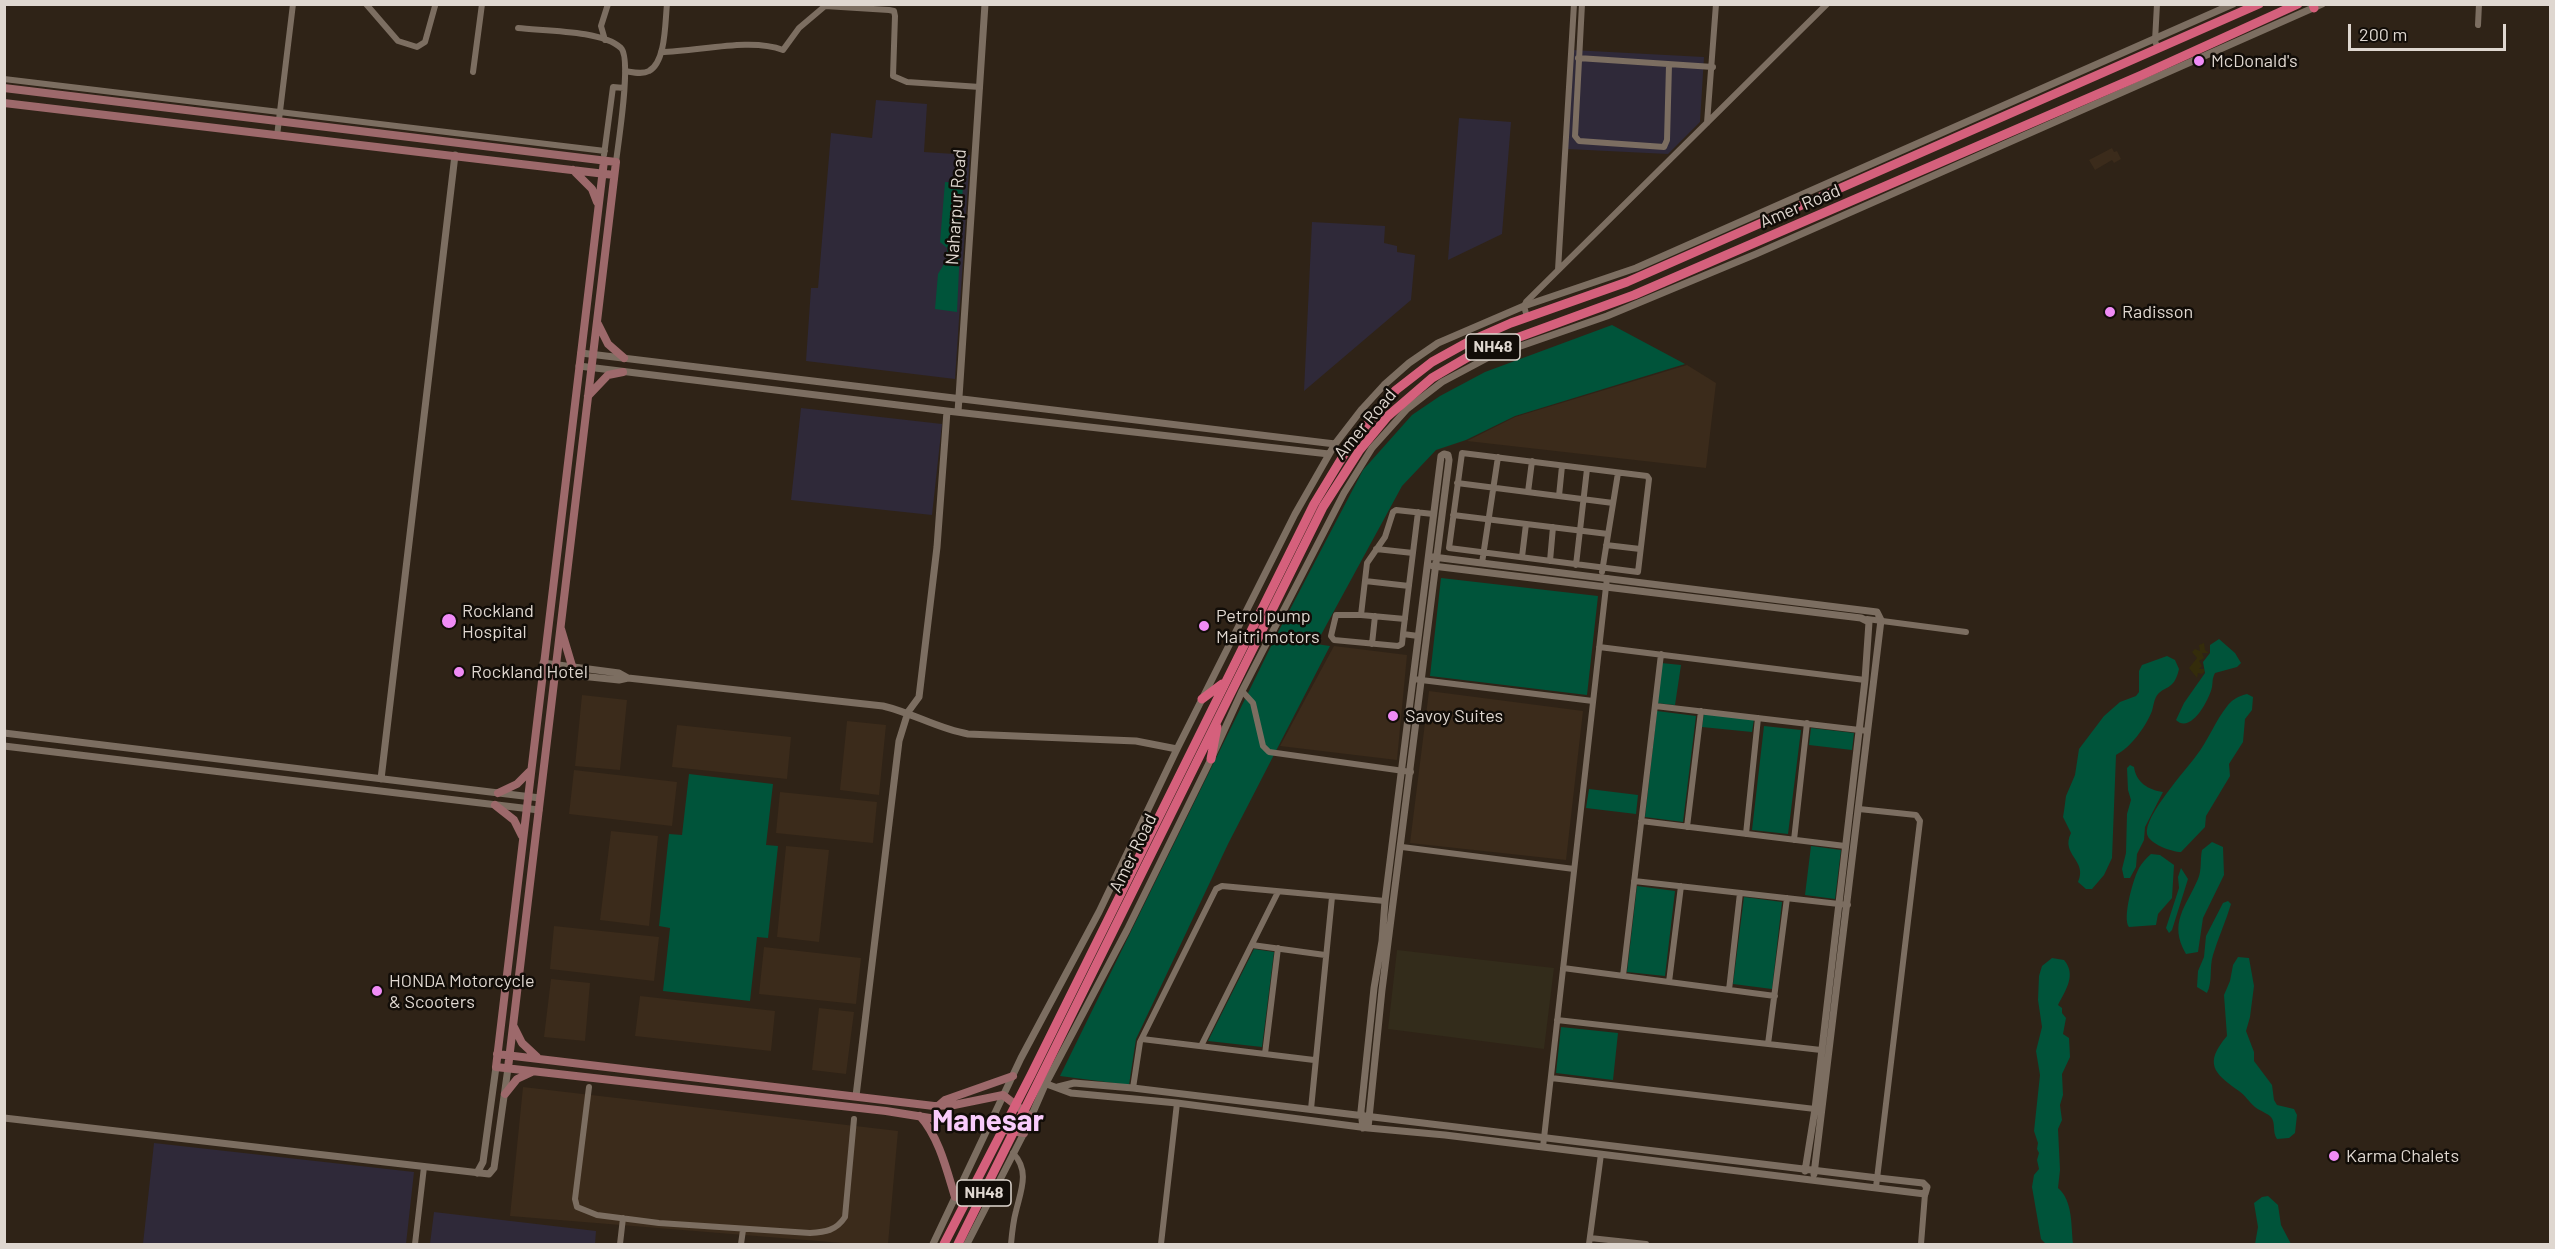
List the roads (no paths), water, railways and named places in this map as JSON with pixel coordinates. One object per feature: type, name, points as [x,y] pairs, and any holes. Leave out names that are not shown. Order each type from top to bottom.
[{"type":"highway","name":"Amer Road","points":[[958,1245],[1010,1141],[1225,682],[1314,504],[1351,443],[1396,390],[1432,362],[1470,341],[1527,317],[1627,282],[1703,244],[1857,176],[1956,139],[2004,112],[2156,45],[2259,4]]},
{"type":"highway","name":"Amer Road","points":[[944,1245],[999,1138],[1039,1079],[1323,507],[1359,451],[1388,416],[1432,378],[1473,354],[1592,316],[1720,258],[2238,36],[2298,4]]},
{"type":"highway","points":[[1954,128],[1956,139]]},
{"type":"highway","points":[[1555,296],[1557,307]]},
{"type":"highway","points":[[1202,699],[1225,682]]},
{"type":"highway","points":[[1211,759],[1219,716]]},
{"type":"main road","points":[[4,88],[279,116],[616,162],[508,1068]]},
{"type":"main road","points":[[4,103],[614,175]]},
{"type":"main road","points":[[604,161],[496,1067],[920,1116],[1024,1133]]},
{"type":"main road","points":[[572,169],[592,189],[598,206]]},
{"type":"main road","points":[[596,321],[608,344],[624,358]]},
{"type":"main road","points":[[587,396],[608,375],[623,372]]},
{"type":"main road","points":[[560,623],[572,666]]},
{"type":"main road","points":[[498,793],[523,780],[531,765]]},
{"type":"main road","points":[[495,805],[514,820],[522,840]]},
{"type":"main road","points":[[513,1024],[518,1038],[539,1059]]},
{"type":"main road","points":[[497,1054],[938,1106],[1003,1095],[1031,1117]]},
{"type":"main road","points":[[586,1077],[587,1064]]},
{"type":"main road","points":[[505,1094],[517,1079],[535,1071]]},
{"type":"main road","points":[[938,1106],[945,1100],[1013,1076]]},
{"type":"main road","points":[[920,1116],[937,1146],[955,1197]]},
{"type":"street","points":[[277,136],[293,4]]},
{"type":"street","points":[[366,4],[398,40],[417,47],[426,42],[435,6]]},
{"type":"street","points":[[473,72],[482,4]]},
{"type":"street","points":[[605,40],[602,26],[608,4]]},
{"type":"street","points":[[625,71],[649,71],[661,52],[667,4]]},
{"type":"street","name":"Naharpur Road","points":[[958,412],[985,4]]},
{"type":"street","points":[[1558,270],[1574,4]]},
{"type":"street","points":[[1582,4],[1576,139],[1583,142],[1636,146],[1661,147],[1666,144],[1669,64]]},
{"type":"street","points":[[1707,124],[1716,4]]},
{"type":"street","points":[[1524,306],[1827,4]]},
{"type":"street","points":[[2157,4],[2156,45],[2233,4]]},
{"type":"street","points":[[2478,25],[2479,4]]},
{"type":"street","points":[[661,52],[687,52],[731,45],[783,50],[799,28],[825,6],[889,10],[894,11],[895,16],[892,72],[896,79],[980,87]]},
{"type":"street","points":[[2238,36],[2316,6]]},
{"type":"street","points":[[518,28],[578,34],[605,40],[622,49],[625,55],[625,71],[616,162]]},
{"type":"street","points":[[1578,58],[1713,67]]},
{"type":"street","points":[[4,79],[279,116],[605,151]]},
{"type":"street","points":[[604,161],[613,87],[624,88]]},
{"type":"street","points":[[1857,176],[1954,128],[2004,112]]},
{"type":"street","points":[[381,779],[455,155]]},
{"type":"street","points":[[933,1245],[1003,1095],[1099,912],[1177,749],[1295,514],[1335,444],[1362,409],[1409,363],[1438,343],[1524,306],[1703,244]]},
{"type":"street","points":[[1524,306],[1527,317]]},
{"type":"street","points":[[967,1245],[1031,1117],[1039,1079],[1127,930],[1242,692],[1353,477],[1372,448],[1396,420],[1423,396],[1462,370],[1592,316]]},
{"type":"street","points":[[581,353],[1335,444]]},
{"type":"street","points":[[579,366],[947,411],[1329,454]]},
{"type":"street","points":[[856,1096],[899,741],[908,712],[919,697],[937,547],[947,411]]},
{"type":"street","points":[[1462,453],[1532,461],[1587,470],[1644,475],[1649,479],[1637,573],[1449,548],[1462,453]]},
{"type":"street","points":[[1365,1116],[1402,847],[1449,460],[1448,455],[1444,454],[1441,456],[1427,557],[1385,901],[1365,1116],[1365,1128]]},
{"type":"street","points":[[1482,563],[1498,457]]},
{"type":"street","points":[[1528,492],[1532,461]]},
{"type":"street","points":[[1559,496],[1562,466]]},
{"type":"street","points":[[1576,565],[1587,470]]},
{"type":"street","points":[[1543,1147],[1606,587],[1602,568],[1618,472]]},
{"type":"street","points":[[1458,483],[1613,503]]},
{"type":"street","points":[[1361,615],[1367,563],[1385,537],[1393,512],[1396,510],[1433,514]]},
{"type":"street","points":[[1405,619],[1336,615],[1332,638],[1372,644],[1398,646],[1402,644],[1418,512]]},
{"type":"street","points":[[1453,515],[1608,534]]},
{"type":"street","points":[[1522,557],[1526,524]]},
{"type":"street","points":[[1550,561],[1553,527]]},
{"type":"street","points":[[1606,545],[1640,549]]},
{"type":"street","points":[[1376,549],[1413,553]]},
{"type":"street","points":[[1427,557],[1877,612],[1881,620],[1813,1180]]},
{"type":"street","points":[[1426,566],[1966,632]]},
{"type":"street","points":[[1365,581],[1409,586]]},
{"type":"street","points":[[1372,644],[1375,616]]},
{"type":"street","points":[[1804,1179],[1815,1109],[1865,680],[1870,625],[1867,619]]},
{"type":"street","points":[[1403,634],[1418,636]]},
{"type":"street","points":[[1599,647],[1865,680]]},
{"type":"street","points":[[1623,976],[1661,654]]},
{"type":"street","points":[[543,667],[555,663],[619,673],[628,678]]},
{"type":"street","points":[[543,667],[554,673],[619,680],[628,678],[883,706],[908,712],[947,730],[968,734],[1136,741],[1177,749]]},
{"type":"street","points":[[1413,679],[1593,701]]},
{"type":"street","points":[[1242,692],[1252,703],[1263,746],[1269,752],[1411,772]]},
{"type":"street","points":[[1655,706],[1868,731]]},
{"type":"street","points":[[1687,827],[1701,711]]},
{"type":"street","points":[[1746,834],[1758,718]]},
{"type":"street","points":[[1794,840],[1808,723]]},
{"type":"street","points":[[4,733],[540,798]]},
{"type":"street","points":[[4,746],[538,810]]},
{"type":"street","points":[[1859,809],[1916,815],[1920,821],[1876,1187]]},
{"type":"street","points":[[1641,821],[1845,846]]},
{"type":"street","points":[[1402,847],[1574,869]]},
{"type":"street","points":[[1634,881],[1848,905]]},
{"type":"street","points":[[1133,1088],[1142,1039],[1216,889],[1222,886],[1385,901]]},
{"type":"street","points":[[1669,982],[1681,886]]},
{"type":"street","points":[[1201,1046],[1278,892]]},
{"type":"street","points":[[1729,990],[1740,893]]},
{"type":"street","points":[[1311,1109],[1314,1060],[1332,897]]},
{"type":"street","points":[[1768,1044],[1788,898]]},
{"type":"street","points":[[1252,945],[1325,955]]},
{"type":"street","points":[[1265,1054],[1278,948]]},
{"type":"street","points":[[1563,968],[1775,996]]},
{"type":"street","points":[[1557,1020],[1821,1050]]},
{"type":"street","points":[[1142,1039],[1314,1060]]},
{"type":"street","points":[[477,1173],[483,1162],[496,1067]]},
{"type":"street","points":[[4,1118],[489,1174],[494,1168],[508,1068]]},
{"type":"street","points":[[1013,1076],[1039,1079],[1071,1093],[1543,1147],[1925,1194]]},
{"type":"street","points":[[1551,1078],[1815,1109]]},
{"type":"street","points":[[1058,1087],[1074,1083],[1133,1088],[1923,1183],[1926,1187],[1921,1245]]},
{"type":"street","points":[[589,1087],[575,1199],[577,1207],[586,1212],[622,1218],[743,1230],[827,1232],[841,1224],[844,1217],[854,1119]]},
{"type":"street","points":[[1161,1245],[1177,1104]]},
{"type":"street","points":[[1011,1245],[1015,1214],[1023,1185],[1022,1163],[1013,1153]]},
{"type":"street","points":[[1601,1154],[1589,1241],[1646,1245]]},
{"type":"street","points":[[415,1245],[424,1167]]},
{"type":"street","points":[[620,1245],[622,1218]]},
{"type":"street","points":[[741,1245],[743,1230]]},
{"type":"place","name":"McDonald's","points":[[2199,61]]},
{"type":"place","name":"Radisson","points":[[2110,312]]},
{"type":"place","name":"Rockland Hospital","points":[[449,621]]},
{"type":"place","name":"Petrol pump Maitri motors","points":[[1204,626]]},
{"type":"place","name":"Rockland Hotel","points":[[459,672]]},
{"type":"place","name":"Savoy Suites","points":[[1393,716]]},
{"type":"place","name":"HONDA Motorcycle & Scooters","points":[[377,991]]},
{"type":"place","name":"Karma Chalets","points":[[2334,1156]]},
{"type":"district","name":"Manesar","points":[[988,1121]]}]
